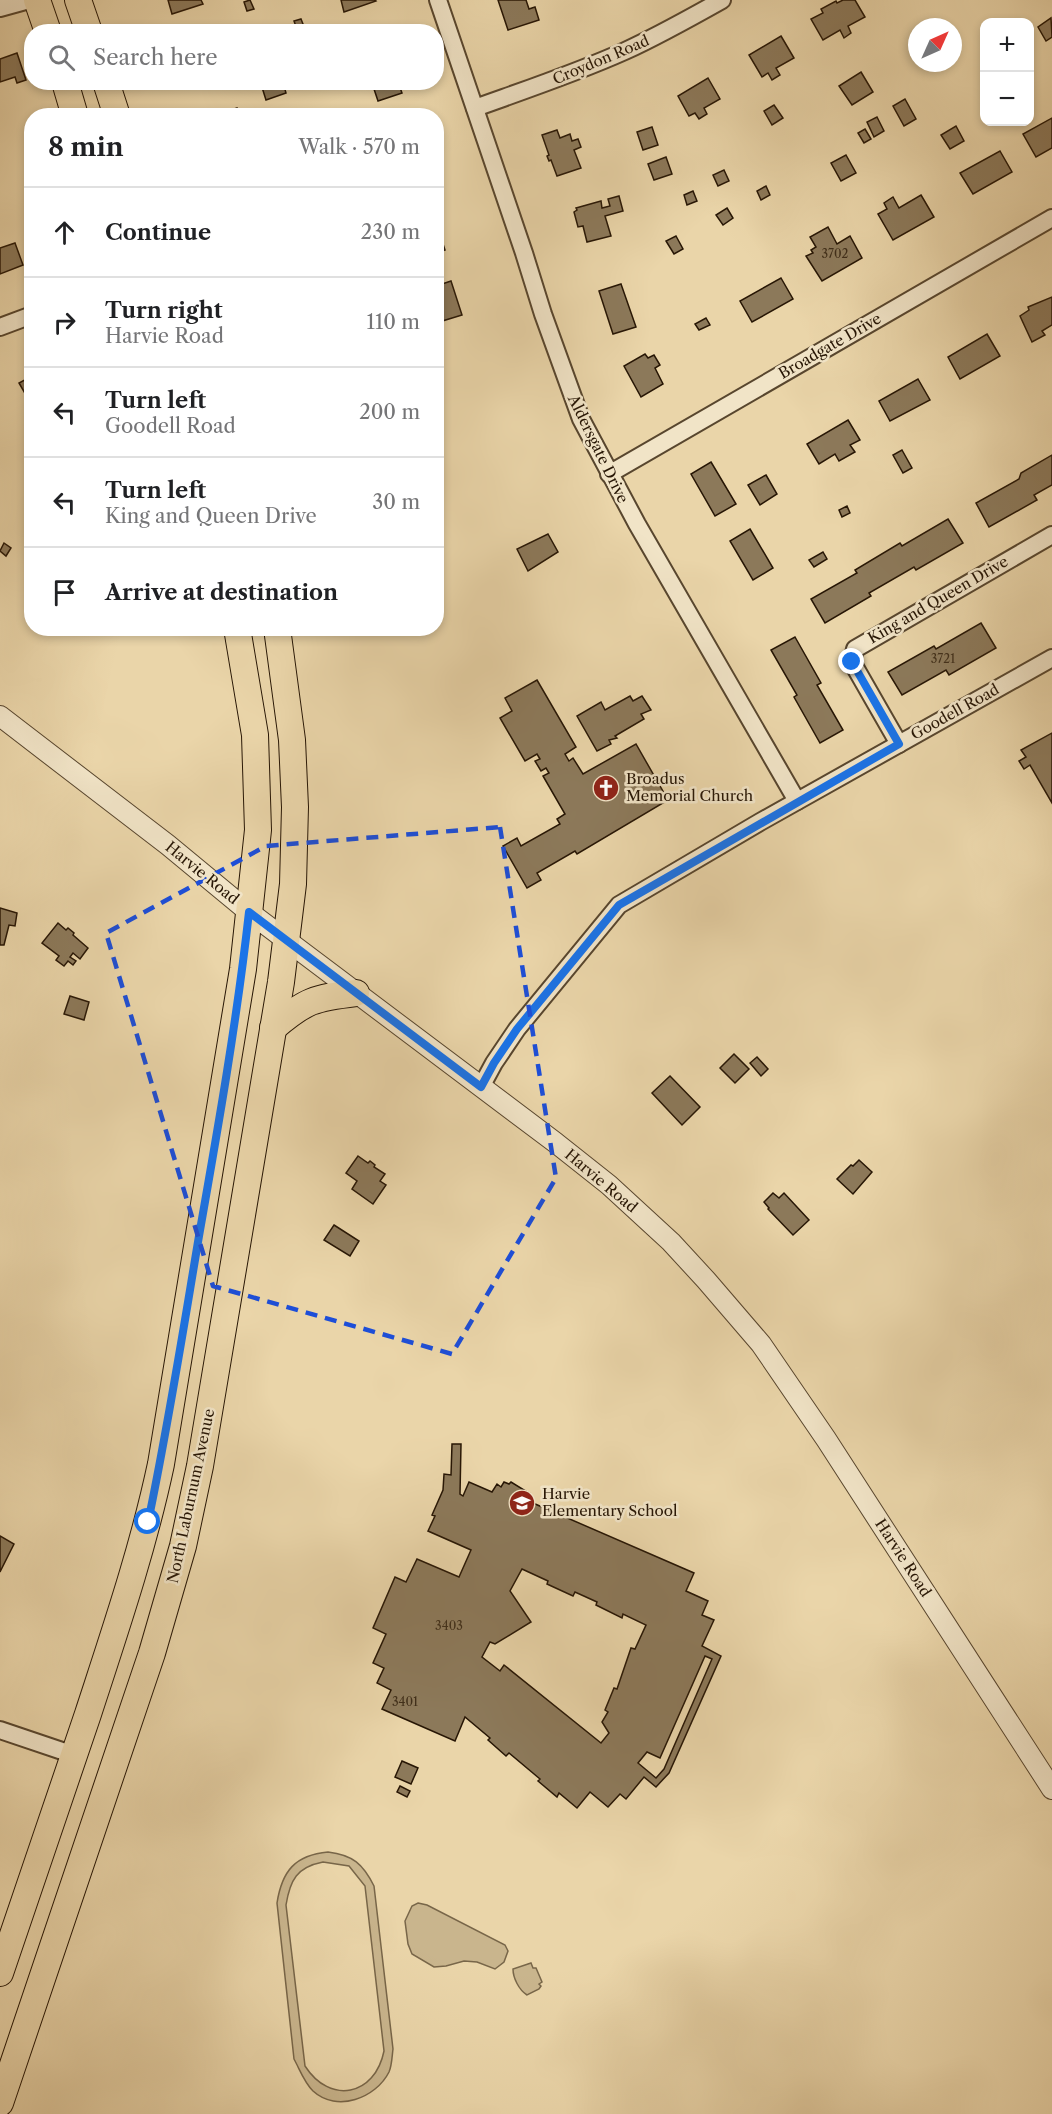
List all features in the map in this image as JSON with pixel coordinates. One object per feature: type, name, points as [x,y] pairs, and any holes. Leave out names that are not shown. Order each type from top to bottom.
[{"type":"main road","points":[[37,0],[45,24]]},
{"type":"main road","points":[[78,0],[86,24]]},
{"type":"main road","points":[[67,90],[72,108]]},
{"type":"main road","points":[[109,90],[114,108]]},
{"type":"main road","points":[[0,1973],[115,1630],[148,1522],[158,1476],[243,969],[258,830],[255,735],[238,636]]},
{"type":"main road","name":"North Laburnum Avenue","points":[[0,2103],[152,1653],[183,1546],[214,1389],[273,1028],[293,884],[295,807],[292,740],[278,636]]},
{"type":"main road","points":[[273,1028],[291,1012],[314,1000],[356,993]]},
{"type":"street","points":[[0,8],[29,0]]},
{"type":"street","name":"Aldersgate Drive","points":[[438,0],[580,419],[609,474],[797,801]]},
{"type":"street","name":"Croydon Road","points":[[475,108],[582,70],[667,31],[722,0]]},
{"type":"street","name":"Broadgate Drive","points":[[609,474],[1052,218]]},
{"type":"street","points":[[0,327],[24,318]]},
{"type":"street","name":"King and Queen Drive","points":[[899,744],[852,662],[855,649],[1052,535]]},
{"type":"street","name":"Goodell Road","points":[[481,1087],[517,1029],[619,905],[797,801],[1052,658]]},
{"type":"street","name":"Harvie Road","points":[[0,716],[159,838],[249,912],[609,1185],[671,1242],[760,1344],[826,1439],[1052,1789]]},
{"type":"street","points":[[0,1730],[74,1755]]},
{"type":"highlighted area","points":[[500,827],[556,1178],[452,1354],[213,1286],[106,933],[266,846]]},
{"type":"shaded area","points":[[328,1852],[351,1858],[366,1872],[374,1886],[393,2049],[390,2069],[383,2081],[366,2095],[344,2102],[323,2098],[313,2091],[294,2059],[277,1903],[282,1882],[292,1867],[299,1861]],"holes":[[[323,1862],[349,1866],[365,1886],[384,2051],[379,2066],[362,2086],[350,2090],[339,2090],[315,2078],[305,2066],[286,1905],[296,1876],[307,1867]]]},
{"type":"shaded area","points":[[418,1903],[427,1905],[505,1945],[508,1951],[504,1962],[495,1969],[477,1962],[464,1961],[434,1967],[412,1954],[408,1944],[405,1921],[412,1906]]},
{"type":"shaded area","points":[[531,1963],[533,1968],[536,1968],[542,1982],[539,1984],[541,1986],[539,1989],[527,1995],[517,1984],[513,1969]]},
{"type":"building","points":[[168,0],[201,0],[203,4],[172,14]]},
{"type":"building","points":[[250,0],[254,9],[247,11],[244,2]]},
{"type":"building","points":[[341,0],[375,0],[376,1],[344,12]]},
{"type":"building","points":[[498,0],[526,0],[529,9],[535,7],[539,20],[508,30]]},
{"type":"building","points":[[843,0],[855,0],[865,17],[848,26],[851,33],[844,38],[840,30],[823,40],[811,19],[823,13],[821,9]]},
{"type":"building","points":[[1051,18],[1052,37],[1046,41],[1038,27]]},
{"type":"building","points":[[301,19],[303,24],[295,24],[294,21]]},
{"type":"building","points":[[781,36],[794,58],[776,68],[780,75],[772,80],[768,73],[762,77],[749,55]]},
{"type":"building","points":[[17,53],[24,81],[17,83],[15,77],[0,82],[0,59]]},
{"type":"building","points":[[861,72],[873,92],[852,105],[839,86]]},
{"type":"building","points":[[708,78],[720,99],[704,108],[707,114],[699,119],[695,113],[689,116],[678,96]]},
{"type":"building","points":[[263,90],[285,90],[286,93],[266,100]]},
{"type":"building","points":[[374,90],[401,90],[402,93],[378,101]]},
{"type":"building","points":[[905,99],[916,119],[904,126],[893,106]]},
{"type":"building","points":[[774,105],[783,118],[772,125],[764,111]]},
{"type":"building","points":[[877,117],[884,131],[874,137],[867,122]]},
{"type":"building","points":[[1052,118],[1052,148],[1036,157],[1023,134]]},
{"type":"building","points":[[956,126],[964,141],[950,149],[941,135]]},
{"type":"building","points":[[652,127],[658,145],[643,150],[637,132]]},
{"type":"building","points":[[865,129],[871,139],[864,143],[858,133]]},
{"type":"building","points":[[557,130],[560,138],[570,134],[572,141],[578,139],[581,147],[574,150],[581,168],[557,176],[547,156],[549,155],[542,135]]},
{"type":"building","points":[[1000,151],[1012,172],[973,194],[960,173]]},
{"type":"building","points":[[846,155],[856,173],[841,181],[831,163]]},
{"type":"building","points":[[666,157],[672,174],[654,180],[648,164]]},
{"type":"building","points":[[724,170],[729,181],[718,186],[713,175]]},
{"type":"building","points":[[766,186],[770,195],[761,200],[757,191]]},
{"type":"building","points":[[693,191],[697,201],[687,205],[684,195]]},
{"type":"building","points":[[921,195],[934,217],[893,240],[878,214],[887,209],[884,203],[893,197],[899,208]]},
{"type":"building","points":[[619,196],[623,211],[605,216],[611,236],[587,242],[583,226],[578,227],[574,212],[576,208],[601,201],[602,208],[610,206],[608,199]]},
{"type":"building","points":[[727,208],[733,218],[723,225],[716,215]]},
{"type":"building","points":[[828,227],[837,244],[850,236],[862,258],[822,281],[806,256],[813,253],[811,250],[816,247],[810,237]]},
{"type":"building","points":[[676,236],[683,249],[674,254],[666,241]]},
{"type":"building","points":[[15,243],[23,265],[0,274],[0,248]]},
{"type":"building","points":[[781,278],[793,299],[752,322],[740,301]]},
{"type":"building","points":[[451,281],[462,315],[444,320],[444,283]]},
{"type":"building","points":[[621,284],[636,327],[613,334],[599,291]]},
{"type":"building","points":[[1052,297],[1052,325],[1042,331],[1045,335],[1032,342],[1020,316],[1029,310],[1028,307]]},
{"type":"building","points":[[706,318],[710,325],[699,330],[695,324]]},
{"type":"building","points":[[987,334],[1000,356],[960,379],[948,357]]},
{"type":"building","points":[[645,354],[648,358],[654,355],[660,365],[655,368],[663,384],[641,397],[624,366]]},
{"type":"building","points":[[918,379],[930,400],[890,421],[879,401]]},
{"type":"building","points":[[24,380],[24,392],[19,383]]},
{"type":"building","points":[[848,420],[860,440],[850,445],[855,452],[839,461],[835,454],[819,464],[807,444]]},
{"type":"building","points":[[902,450],[912,468],[903,473],[893,455]]},
{"type":"building","points":[[1052,455],[1052,485],[1034,495],[1037,500],[989,527],[976,503],[1019,479],[1021,473]]},
{"type":"building","points":[[711,462],[736,504],[715,516],[691,474]]},
{"type":"building","points":[[766,475],[777,494],[760,505],[748,485]]},
{"type":"building","points":[[847,506],[850,513],[842,517],[839,510]]},
{"type":"building","points":[[948,519],[963,543],[916,570],[914,567],[869,593],[871,596],[825,623],[811,599],[857,573],[855,570],[900,543],[902,546]]},
{"type":"building","points":[[750,529],[773,568],[753,580],[730,541]]},
{"type":"building","points":[[548,534],[558,552],[528,571],[517,549]]},
{"type":"building","points":[[4,543],[11,548],[6,556],[0,551]]},
{"type":"building","points":[[823,552],[827,559],[814,567],[809,560]]},
{"type":"building","points":[[981,623],[996,648],[949,675],[946,670],[902,695],[888,672],[934,646],[936,649]]},
{"type":"building","points":[[795,637],[821,683],[817,685],[843,730],[820,743],[794,697],[797,695],[771,650]]},
{"type":"building","name":"Broadus Memorial Church","points":[[537,680],[576,747],[565,754],[569,761],[573,758],[583,774],[636,744],[668,800],[577,854],[575,851],[537,873],[541,880],[527,888],[503,846],[517,838],[521,846],[560,824],[557,819],[565,814],[543,776],[549,773],[546,768],[541,771],[535,761],[540,759],[537,754],[525,761],[500,718],[512,711],[505,698]]},
{"type":"building","points":[[630,696],[633,701],[642,696],[651,710],[641,714],[644,719],[615,736],[617,738],[609,740],[611,744],[597,751],[577,716],[601,702],[605,710]]},
{"type":"building","points":[[1052,733],[1052,803],[1030,765],[1024,769],[1019,761],[1026,757],[1021,750]]},
{"type":"building","points":[[0,908],[17,913],[15,926],[9,925],[4,945],[0,945]]},
{"type":"building","points":[[58,923],[74,933],[73,935],[88,948],[80,959],[73,953],[70,957],[76,961],[73,965],[68,961],[64,966],[56,960],[59,956],[42,943]]},
{"type":"building","points":[[70,996],[89,1002],[84,1020],[64,1014]]},
{"type":"building","points":[[734,1054],[749,1069],[735,1083],[720,1068]]},
{"type":"building","points":[[757,1057],[768,1069],[761,1076],[750,1063]]},
{"type":"building","points":[[670,1076],[700,1107],[682,1125],[652,1093]]},
{"type":"building","points":[[358,1156],[368,1163],[370,1161],[375,1165],[374,1167],[385,1174],[380,1181],[386,1185],[373,1204],[352,1189],[357,1181],[346,1173]]},
{"type":"building","points":[[859,1160],[872,1172],[853,1194],[837,1179]]},
{"type":"building","points":[[773,1193],[779,1198],[784,1193],[809,1220],[793,1235],[764,1202]]},
{"type":"building","points":[[334,1225],[359,1241],[350,1256],[324,1240]]},
{"type":"building","points":[[452,1444],[461,1444],[460,1494],[463,1496],[469,1482],[492,1492],[497,1484],[501,1487],[504,1482],[509,1484],[511,1482],[529,1493],[526,1500],[694,1573],[686,1591],[708,1601],[702,1615],[714,1620],[702,1646],[721,1656],[669,1773],[656,1787],[644,1777],[626,1799],[620,1794],[608,1807],[590,1792],[577,1808],[559,1793],[557,1797],[509,1753],[506,1756],[488,1740],[490,1738],[465,1717],[455,1741],[382,1709],[391,1690],[377,1683],[384,1668],[373,1663],[386,1634],[373,1628],[395,1577],[406,1582],[417,1559],[459,1577],[471,1550],[428,1531],[443,1490],[444,1474],[451,1475]],"holes":[[[522,1569],[573,1596],[575,1592],[597,1602],[596,1605],[622,1618],[623,1614],[646,1625],[635,1649],[631,1648],[617,1689],[614,1688],[605,1710],[608,1712],[602,1722],[609,1733],[601,1743],[504,1665],[500,1671],[482,1657],[490,1642],[495,1644],[531,1622],[510,1591]],[[705,1656],[712,1659],[664,1769],[656,1778],[638,1763],[647,1752],[660,1758]]]},
{"type":"building","points":[[0,1536],[14,1544],[0,1572]]},
{"type":"building","points":[[402,1761],[418,1768],[411,1784],[395,1777]]},
{"type":"building","points":[[400,1786],[410,1791],[407,1797],[397,1792]]},
{"type":"place","name":"Broadus Memorial Church","points":[[606,788]]},
{"type":"place","name":"Harvie Elementary School","points":[[522,1503]]},
{"type":"route","points":[[148,1522],[161,1464],[219,1120],[243,969],[249,912],[481,1087],[517,1029],[619,905],[899,744],[852,662]]}]
